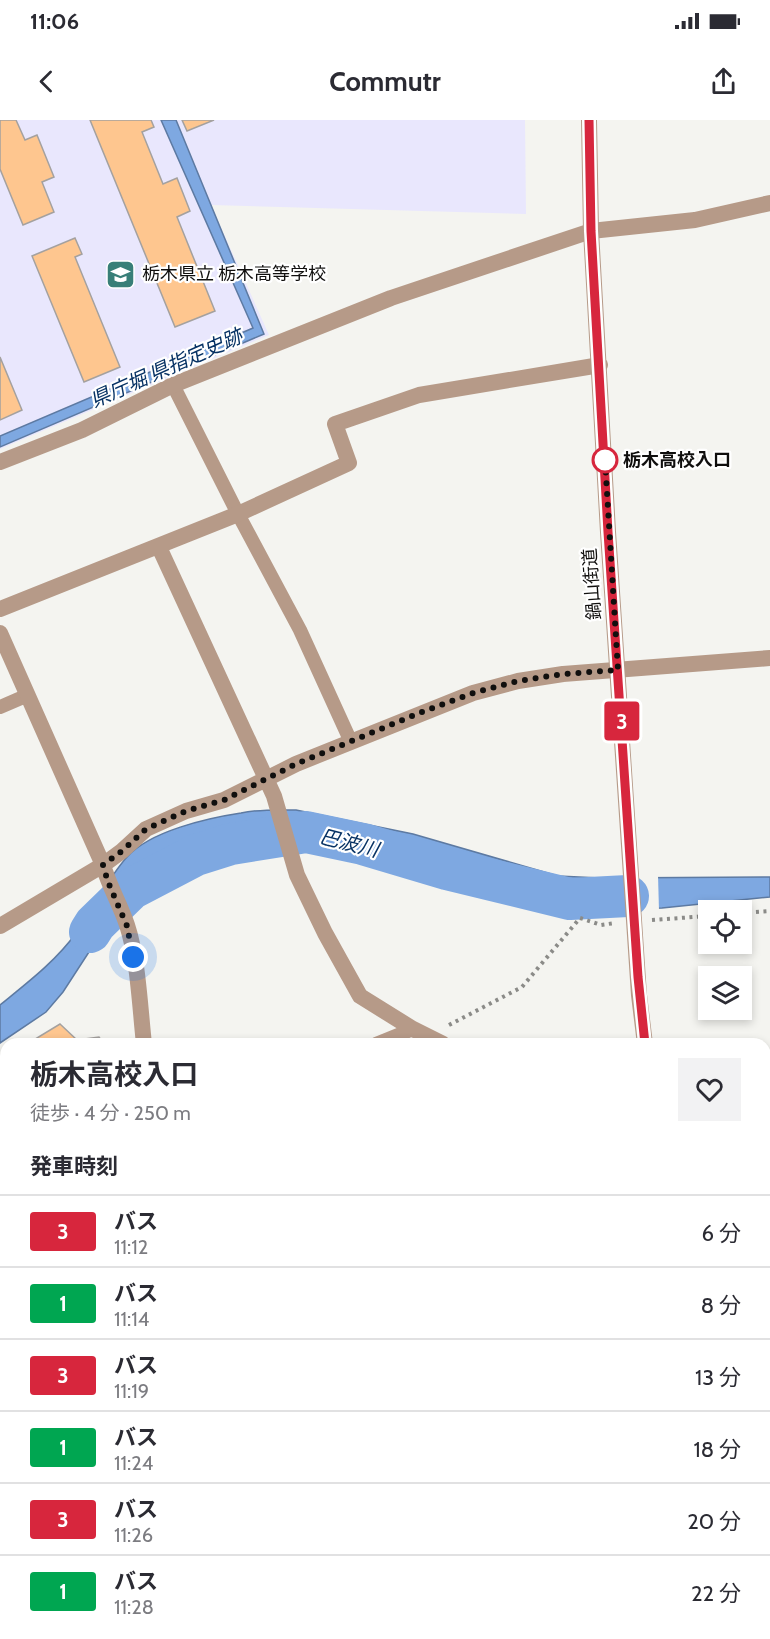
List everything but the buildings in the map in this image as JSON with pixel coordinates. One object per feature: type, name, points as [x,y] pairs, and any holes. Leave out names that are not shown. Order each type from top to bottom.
[{"type":"street","name":"鍋山街道","points":[[589,120],[591,231],[608,532],[639,995],[644,1038]]},
{"type":"street","points":[[0,462],[82,430],[173,385],[391,298],[591,231],[695,220],[770,203]]},
{"type":"street","points":[[0,609],[238,514],[349,463],[335,424],[419,395],[600,364]]},
{"type":"street","points":[[159,547],[274,796],[297,875],[325,933],[360,996],[428,1036]]},
{"type":"street","points":[[0,633],[103,865],[127,926],[136,973],[143,1038]]},
{"type":"street","points":[[0,927],[103,865],[146,829],[186,811],[224,800],[296,764],[473,693],[518,681],[563,674],[770,658]]},
{"type":"lane","points":[[173,385],[300,630],[351,742]]},
{"type":"lane","points":[[0,707],[28,695]]},
{"type":"path","points":[[752,912],[770,911]]},
{"type":"path","points":[[428,1036],[522,987],[580,918],[601,924],[634,919],[698,916]]},
{"type":"shaded area","name":"栃木県立 栃木高等学校","points":[[0,120],[525,120],[526,214],[211,205],[269,335],[0,449]]},
{"type":"water","name":"県庁堀 県指定史跡","points":[[161,120],[176,120],[264,334],[0,447],[0,436],[253,328]]},
{"type":"water","points":[[296,810],[413,834],[558,876],[600,878],[770,877],[770,897],[698,900],[698,904],[662,908],[596,910],[570,898],[429,865],[412,856],[298,832],[261,831],[193,846],[153,861],[139,875],[63,992],[46,1012],[7,1038],[0,1038],[0,1005],[41,971],[68,943],[83,924],[113,875],[137,848],[180,827],[212,818],[255,811]]},
{"type":"pier","points":[[605,875],[658,875],[659,911],[608,913]]},
{"type":"waterway","name":"巴波川","points":[[90,932],[95,924],[131,889],[196,855],[231,844],[306,832],[363,844],[447,869],[570,899],[628,896]]},
{"type":"bus line","name":"3","points":[[589,120],[591,231],[608,532],[639,995],[644,1038]]},
{"type":"place","name":"栃木県立 栃木高等学校","points":[[121,274]]},
{"type":"place","name":"栃木高校入口","points":[[605,460]]},
{"type":"route","points":[[133,957],[127,926],[103,865],[146,829],[186,811],[224,800],[296,764],[473,693],[518,681],[563,674],[618,670],[605,460]]}]
